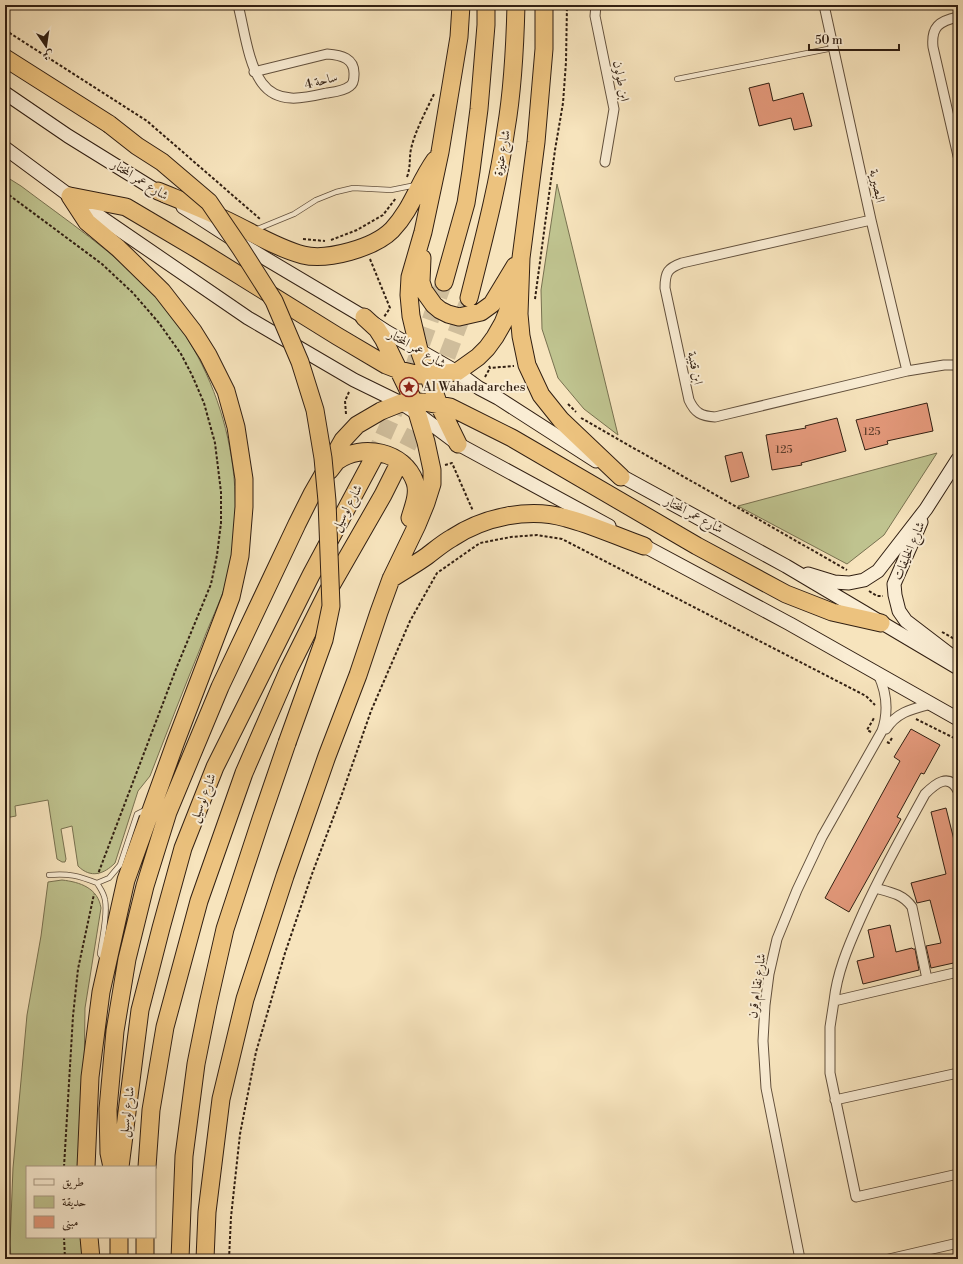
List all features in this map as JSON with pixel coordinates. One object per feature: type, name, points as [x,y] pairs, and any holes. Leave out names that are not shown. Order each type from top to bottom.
[{"type":"highway","points":[[458,444],[439,405],[427,375],[411,316],[409,295],[410,277],[423,232],[440,152],[458,37],[461,5]]},
{"type":"highway","points":[[444,282],[466,203],[471,171],[486,25],[486,5]]},
{"type":"highway","name":"شارع عنيزة","points":[[469,298],[498,177],[506,128],[516,35],[516,5]]},
{"type":"highway","points":[[544,5],[544,48],[536,142],[522,258],[519,314],[521,336],[527,366],[541,395],[561,420],[621,476]]},
{"type":"highway","points":[[5,58],[108,124],[137,146],[162,162],[209,202],[274,301],[300,362],[315,410],[323,458],[331,606],[324,640],[260,819],[225,929],[196,1064],[184,1156],[180,1259]]},
{"type":"highway","points":[[158,191],[275,245],[304,255],[316,257],[346,252],[365,246],[390,231],[404,216],[414,200],[429,168],[440,152]]},
{"type":"highway","points":[[70,196],[126,207],[386,365],[420,375],[457,372],[478,357],[495,338],[511,303],[522,258]]},
{"type":"highway","points":[[70,196],[87,222],[118,248],[162,291],[205,349],[226,391],[236,427],[244,479],[244,507],[240,556],[231,597],[152,806],[126,880],[102,992],[90,1077],[86,1166]]},
{"type":"highway","points":[[423,232],[421,273],[424,291],[434,304],[448,314],[459,317],[481,312],[492,304],[509,274],[522,258]]},
{"type":"highway","points":[[205,1259],[207,1212],[221,1099],[245,999],[287,868],[358,675],[391,579],[417,525],[432,484],[432,470],[426,442],[411,406],[399,370],[384,340],[364,316]]},
{"type":"highway","points":[[112,1166],[109,1153],[108,1109],[115,1031],[127,959],[145,886],[168,812],[220,687],[297,524],[343,440],[357,425],[381,411],[411,406],[424,402],[450,407],[512,438],[697,546],[786,594],[832,612],[881,623]]},
{"type":"highway","points":[[319,482],[337,462],[363,452],[383,453],[398,459],[410,472],[415,483],[416,498],[409,522],[403,554]]},
{"type":"highway","name":"شارع لوسيل","points":[[120,1166],[140,1010],[160,928],[183,848],[215,767],[311,575],[373,459]]},
{"type":"highway","name":"شارع لوسيل","points":[[147,1166],[151,1110],[165,1027],[198,901],[244,773],[289,669],[328,591],[383,495],[396,468]]},
{"type":"highway","points":[[391,579],[426,557],[452,538],[479,524],[512,515],[551,514],[576,520],[644,546]]},
{"type":"highway","points":[[89,1238],[90,1259]]},
{"type":"highway","points":[[119,1238],[119,1259]]},
{"type":"highway","points":[[145,1238],[145,1259]]},
{"type":"main road","name":"شارع عمر المختار","points":[[5,93],[68,136],[158,191],[230,238],[457,372],[479,388],[498,398],[621,476],[786,566],[958,668]]},
{"type":"main road","points":[[9,152],[70,196],[248,318],[354,380],[411,406],[458,444],[790,624],[958,719]]},
{"type":"main road","name":"شارع الخليفات","points":[[786,566],[834,582],[849,583],[864,580],[878,571],[926,509],[958,458]]},
{"type":"main road","name":"شارع الخليفات","points":[[926,509],[894,584],[898,611],[906,621],[958,661]]},
{"type":"street","name":"ساحة 4","points":[[238,5],[254,72],[269,91],[289,99],[302,99],[341,90],[350,86],[354,79],[353,67],[350,61],[346,58],[327,54],[254,72]]},
{"type":"street","name":"ابن طولون","points":[[596,5],[595,16],[614,109],[605,162]]},
{"type":"street","name":"البصيرية","points":[[824,5],[907,371]]},
{"type":"street","points":[[958,17],[941,22],[936,27],[932,38],[958,156]]},
{"type":"street","name":"ابن قتيبة","points":[[872,220],[682,263],[674,266],[668,271],[665,279],[665,288],[689,400],[693,409],[700,414],[715,417],[907,371],[944,364],[958,365]]},
{"type":"street","name":"شارع نقا ام قرن","points":[[878,674],[884,687],[887,709],[885,724],[879,738]]},
{"type":"street","name":"شارع نقا ام قرن","points":[[800,1259],[766,1082],[763,1041],[765,1005],[777,939],[797,890],[822,837],[879,738],[891,720],[904,712],[931,704]]},
{"type":"street","points":[[958,791],[952,783],[945,781],[935,783],[925,794],[875,888],[847,948],[836,984],[830,1028],[830,1073],[856,1197],[958,1174]]},
{"type":"street","points":[[875,888],[904,897],[912,907],[927,979]]},
{"type":"street","points":[[834,1001],[958,972]]},
{"type":"street","points":[[835,1100],[958,1073]]},
{"type":"street","points":[[889,1259],[958,1243]]},
{"type":"lane","points":[[677,79],[833,48]]},
{"type":"lane","points":[[249,232],[294,214],[316,200],[336,192],[353,188],[391,190],[421,183]]},
{"type":"lane","points":[[96,883],[109,878],[116,871],[120,865],[137,814],[152,806]]},
{"type":"lane","points":[[49,875],[77,875],[96,883],[102,891],[106,911],[100,954],[107,966]]},
{"type":"path","points":[[535,299],[563,103],[566,62],[567,5]]},
{"type":"path","points":[[5,30],[147,121],[268,225]]},
{"type":"path","points":[[300,239],[327,241],[357,230],[383,215],[404,188],[410,167],[411,149],[422,119],[435,93]]},
{"type":"path","points":[[5,192],[102,264],[133,293],[159,323],[181,354],[204,403],[216,443],[221,492],[221,523],[218,555],[211,584],[176,669],[117,827],[98,873],[78,969],[73,1016],[64,1166]]},
{"type":"path","points":[[357,230],[390,308],[385,314],[380,327]]},
{"type":"path","points":[[478,357],[490,368],[527,366]]},
{"type":"path","points":[[354,380],[345,402],[346,415],[357,425]]},
{"type":"path","points":[[565,400],[576,412]]},
{"type":"path","points":[[581,418],[864,580],[866,588],[877,596],[895,595]]},
{"type":"path","points":[[430,460],[446,466],[452,463],[479,524],[485,542]]},
{"type":"path","points":[[229,1259],[231,1217],[240,1134],[256,1052],[285,954],[312,874],[372,711],[410,621],[437,573],[480,543],[511,537],[537,535],[562,539],[866,696],[876,708]]},
{"type":"path","points":[[958,599],[956,608],[958,612]]},
{"type":"path","points":[[941,631],[958,641]]},
{"type":"path","points":[[874,718],[867,730],[890,743],[895,732]]},
{"type":"path","points":[[911,720],[916,720],[958,740]]},
{"type":"path","points":[[64,1238],[65,1259]]},
{"type":"green space","points":[[5,176],[21,186],[106,250],[153,293],[177,323],[198,356],[214,392],[226,429],[233,467],[235,506],[233,545],[224,591],[150,776],[138,791],[115,863],[111,867],[97,874],[88,873],[78,866],[72,826],[61,829],[66,859],[65,862],[62,862],[57,859],[48,800],[15,806],[16,816],[5,818]]},
{"type":"green space","points":[[557,184],[618,435],[584,409],[558,378],[542,329],[541,290]]},
{"type":"green space","points":[[937,453],[884,535],[847,564],[738,506]]},
{"type":"green space","points":[[62,880],[81,884],[96,895],[101,908],[85,1008],[84,1079],[79,1166],[26,1166],[26,1238],[81,1238],[82,1259],[11,1259],[10,1244],[13,1168],[27,1015],[41,936],[48,882]]},
{"type":"building","points":[[769,83],[773,101],[803,93],[812,126],[794,130],[791,118],[759,126],[749,88]]},
{"type":"building","points":[[927,403],[933,431],[887,441],[888,444],[865,450],[856,420]]},
{"type":"building","points":[[837,418],[846,451],[801,463],[802,465],[772,470],[766,435],[806,428],[805,426]]},
{"type":"building","points":[[742,452],[749,477],[731,482],[725,456]]},
{"type":"building","points":[[911,729],[940,745],[924,774],[921,773],[897,817],[901,819],[849,912],[825,898],[900,761],[894,757]]},
{"type":"building","points":[[946,808],[958,856],[958,893],[954,894],[958,912],[958,962],[931,968],[926,946],[941,943],[930,900],[917,903],[911,883],[946,874],[931,812]]},
{"type":"building","points":[[890,925],[896,952],[912,948],[915,949],[919,970],[863,984],[857,961],[874,957],[868,930]]},
{"type":"tunnel","points":[[373,459],[409,379],[444,282]]},
{"type":"tunnel","points":[[438,380],[467,304]]},
{"type":"tunnel","points":[[396,469],[425,411]]},
{"type":"place","name":"Al Wahada arches","points":[[409,387]]}]
